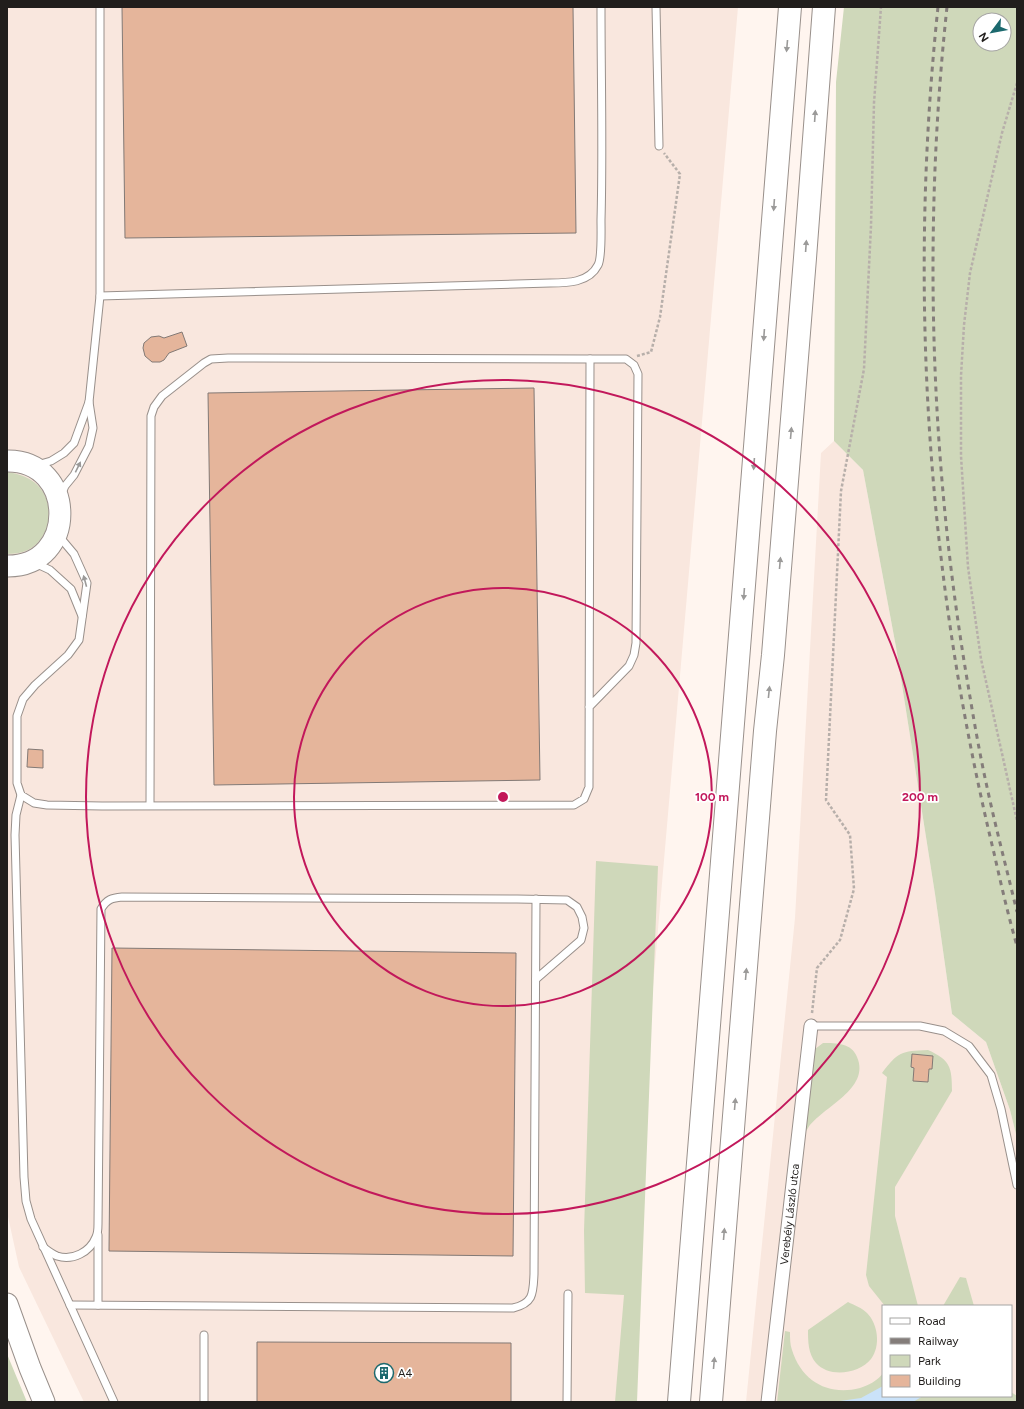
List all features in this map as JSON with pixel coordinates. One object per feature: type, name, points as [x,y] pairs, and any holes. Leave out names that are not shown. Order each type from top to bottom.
[{"type":"highway","points":[[679,1402],[790,7]]},
{"type":"highway","points":[[711,1402],[773,655],[824,7]]},
{"type":"main road","points":[[15,568],[47,549],[57,533],[61,511],[59,500],[49,480],[40,472],[17,460]]},
{"type":"main road","points":[[7,1304],[44,1402]]},
{"type":"street","name":"Verebély László utca","points":[[768,1402],[811,1026]]},
{"type":"lane","points":[[17,460],[51,462],[64,453],[74,443],[89,402],[100,296],[100,7]]},
{"type":"lane","points":[[100,296],[570,284],[590,276],[599,265],[600,251],[602,196],[601,7]]},
{"type":"lane","points":[[656,7],[659,146]]},
{"type":"lane","points":[[150,805],[151,416],[154,407],[162,396],[211,359],[626,359],[634,365],[638,374],[636,643],[634,655],[629,666],[589,707]]},
{"type":"lane","points":[[21,794],[34,803],[47,805],[574,805],[584,799],[589,787],[590,359]]},
{"type":"lane","points":[[59,500],[65,486],[74,475],[89,446],[93,428],[89,402]]},
{"type":"lane","points":[[57,533],[74,554],[87,583],[80,640],[68,655],[35,685],[23,699],[17,716],[17,783],[21,794],[16,815],[15,835],[24,1177],[27,1207],[31,1219],[114,1402]]},
{"type":"lane","points":[[15,568],[50,570],[71,589],[83,619]]},
{"type":"lane","points":[[98,1305],[101,909],[106,901],[112,898],[122,897],[567,900],[577,907],[582,917],[584,928],[580,940],[536,979]]},
{"type":"lane","points":[[70,1305],[513,1308],[522,1306],[529,1301],[534,1292],[536,899]]},
{"type":"lane","points":[[811,1026],[920,1026],[944,1031],[969,1046],[991,1075],[1001,1109],[1017,1185]]},
{"type":"lane","points":[[43,1247],[55,1256],[68,1258],[80,1254],[90,1248],[97,1236],[98,1224]]},
{"type":"lane","points":[[566,1402],[568,1294]]},
{"type":"lane","points":[[204,1335],[204,1402]]},
{"type":"path","points":[[811,1026],[817,968],[840,940],[854,888],[850,835],[826,800],[841,491],[864,370],[871,226],[874,103],[881,7]]},
{"type":"path","points":[[1017,83],[1002,133],[970,272],[964,324],[961,376],[961,456],[968,567],[981,659],[1017,821]]},
{"type":"path","points":[[626,359],[652,352],[660,317],[680,174],[659,146]]},
{"type":"shaded area","points":[[7,7],[738,7],[617,1402],[84,1402],[19,1267],[7,1212]]},
{"type":"shaded area","points":[[834,441],[863,470],[896,647],[935,894],[952,1014],[986,1042],[1010,1110],[1017,1138],[1017,1402],[746,1402],[795,918],[821,453]]},
{"type":"green space","points":[[844,7],[1017,7],[1017,1138],[1010,1110],[986,1042],[952,1014],[935,894],[896,647],[863,470],[834,441],[836,82]]},
{"type":"green space","points":[[7,473],[19,474],[28,478],[41,489],[46,498],[49,518],[43,536],[36,544],[28,550],[7,554]]},
{"type":"green space","points":[[596,861],[658,866],[637,1402],[615,1402],[624,1295],[585,1293],[584,1231]]},
{"type":"green space","points":[[823,1043],[847,1046],[855,1052],[859,1068],[857,1079],[843,1097],[815,1120],[808,1128],[800,1145],[811,1052]]},
{"type":"green space","points":[[928,1050],[945,1061],[950,1070],[952,1091],[895,1187],[895,1216],[918,1305],[884,1305],[869,1286],[866,1275],[887,1077],[882,1073],[896,1057],[912,1051]]},
{"type":"green space","points":[[960,1277],[966,1278],[974,1305],[944,1305]]},
{"type":"green space","points":[[848,1302],[863,1310],[871,1318],[877,1335],[876,1348],[871,1359],[859,1368],[844,1372],[828,1371],[816,1363],[811,1356],[808,1343],[808,1330]]},
{"type":"green space","points":[[785,1331],[790,1332],[791,1348],[802,1371],[818,1384],[827,1388],[849,1390],[860,1388],[873,1382],[882,1374],[882,1397],[1012,1397],[1012,1393],[1017,1396],[1017,1402],[777,1402]]},
{"type":"green space","points":[[7,1354],[27,1402],[7,1402]]},
{"type":"water","points":[[882,1387],[882,1397],[921,1397],[913,1402],[833,1402],[861,1398]]},
{"type":"building","points":[[122,7],[573,7],[576,233],[125,238]]},
{"type":"building","points":[[182,332],[187,346],[169,353],[164,360],[160,362],[152,362],[145,356],[143,348],[144,343],[151,337],[159,336],[164,338]]},
{"type":"building","points":[[534,388],[540,780],[214,785],[208,393]]},
{"type":"building","points":[[28,749],[43,750],[43,768],[27,767]]},
{"type":"building","points":[[112,948],[516,953],[513,1256],[109,1251]]},
{"type":"building","points":[[912,1054],[933,1056],[932,1069],[929,1069],[928,1082],[913,1081],[914,1068],[911,1067]]},
{"type":"building","name":"A4","points":[[257,1342],[511,1343],[511,1402],[257,1402]]},
{"type":"railway","points":[[938,7],[929,113],[925,220],[925,326],[930,433],[939,539],[953,644],[971,749],[1002,888],[1017,946]]},
{"type":"railway","points":[[947,7],[939,90],[933,259],[934,343],[938,428],[945,512],[967,679],[984,774],[1017,912]]},
{"type":"place","name":"A4","points":[[384,1373]]}]
